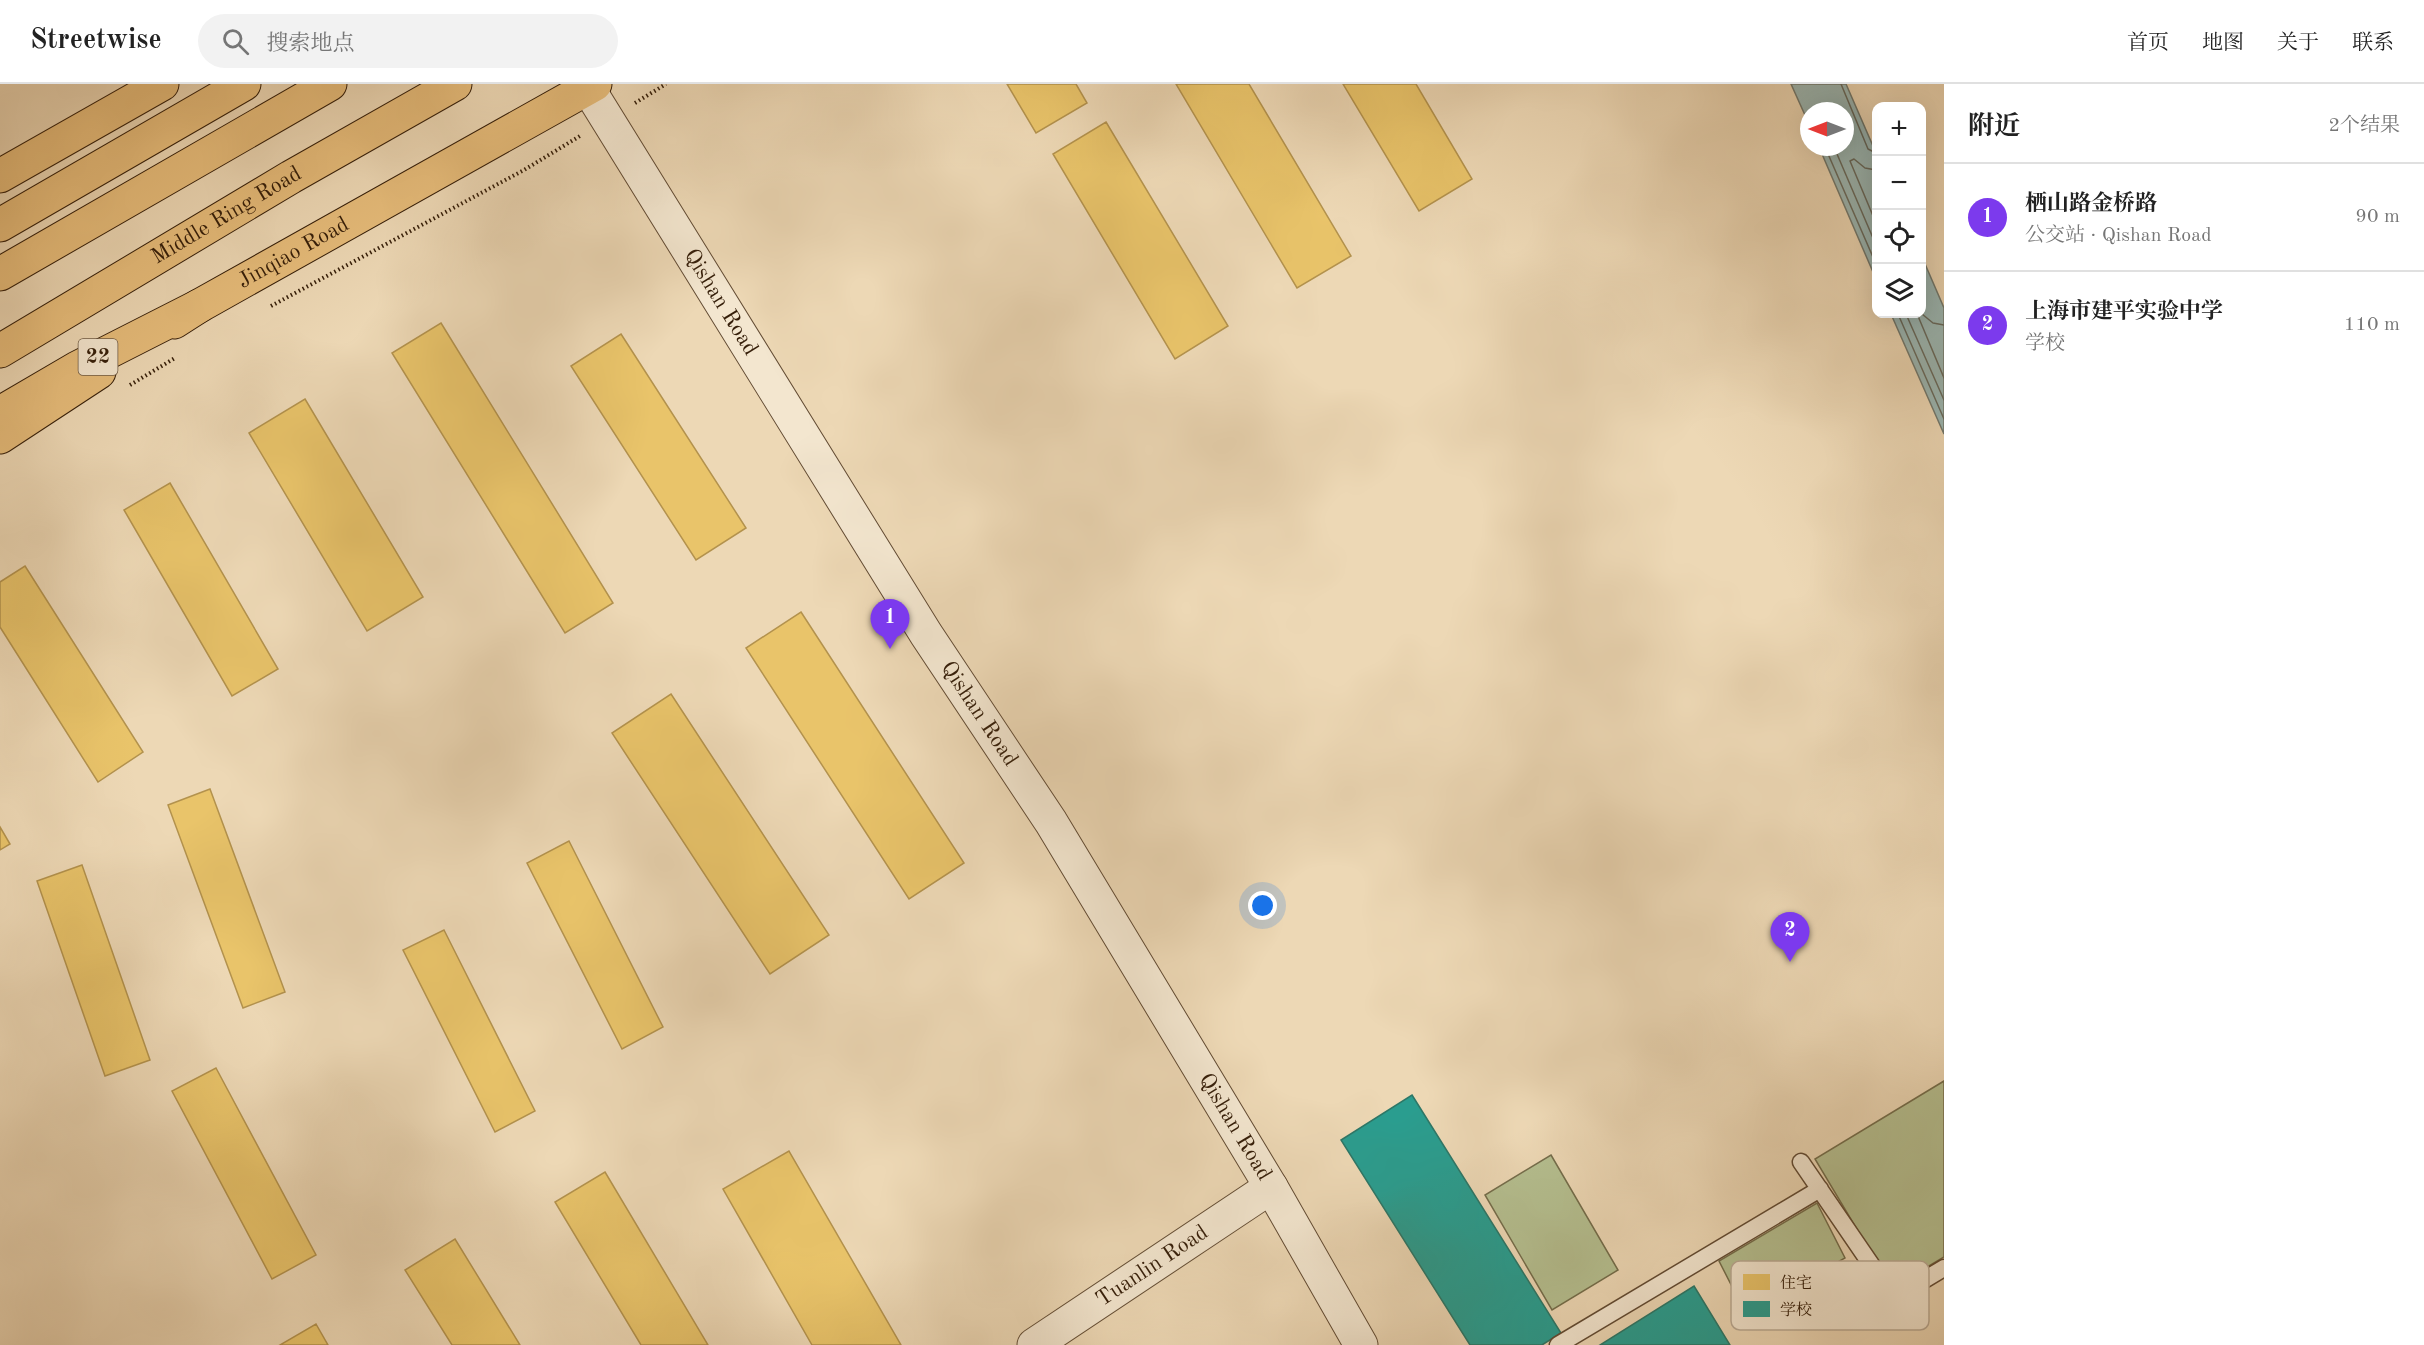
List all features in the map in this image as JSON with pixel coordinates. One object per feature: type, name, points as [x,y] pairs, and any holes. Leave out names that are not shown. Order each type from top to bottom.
[{"type":"main road","points":[[0,176],[162,84]]},
{"type":"main road","points":[[0,225],[244,84]]},
{"type":"main road","points":[[0,274],[330,84]]},
{"type":"main road","name":"Middle Ring Road","points":[[0,351],[291,177],[455,84]]},
{"type":"main road","name":"Jinqiao Road","points":[[0,436],[198,306],[592,86]]},
{"type":"main road","name":"22","points":[[0,413],[77,368],[198,306]]},
{"type":"main road","points":[[0,357],[29,335]]},
{"type":"street","name":"Qishan Road","points":[[592,86],[607,120],[926,634],[1051,822],[1271,1187],[1361,1345]]},
{"type":"street","name":"Tuanlin Road","points":[[1034,1345],[1271,1187]]},
{"type":"lane","points":[[1801,1162],[1869,1261]]},
{"type":"lane","points":[[1558,1345],[1820,1189]]},
{"type":"lane","points":[[1929,1277],[1944,1268]]},
{"type":"path","points":[[262,312],[524,170],[666,84]]},
{"type":"path","points":[[128,387],[178,357]]},
{"type":"green space","points":[[1944,1081],[1944,1257],[1929,1266],[1929,1261],[1876,1261],[1815,1159]]},
{"type":"green space","points":[[1551,1155],[1618,1270],[1552,1310],[1485,1195]]},
{"type":"green space","points":[[1817,1203],[1845,1258],[1840,1261],[1731,1261],[1731,1285],[1719,1261]]},
{"type":"water","points":[[1791,84],[1846,84],[1854,102],[1800,102],[1800,104]]},
{"type":"water","points":[[1854,102],[1872,144],[1872,270],[1823,156],[1854,156]]},
{"type":"water","points":[[1926,266],[1944,308],[1944,434],[1893,318],[1926,318]]},
{"type":"building: 住宅","points":[[1007,84],[1076,84],[1087,103],[1036,133]]},
{"type":"building: 住宅","points":[[1176,84],[1249,84],[1351,256],[1297,288]]},
{"type":"building: 住宅","points":[[1343,84],[1416,84],[1472,179],[1419,211]]},
{"type":"building: 住宅","points":[[1106,122],[1228,326],[1175,359],[1053,154]]},
{"type":"building: 住宅","points":[[441,323],[613,603],[565,633],[392,353]]},
{"type":"building: 住宅","points":[[621,334],[746,528],[696,560],[571,366]]},
{"type":"building: 住宅","points":[[305,399],[423,597],[367,631],[249,433]]},
{"type":"building: 住宅","points":[[170,483],[278,669],[232,696],[124,510]]},
{"type":"building: 住宅","points":[[25,566],[143,752],[98,782],[0,627],[0,582]]},
{"type":"building: 住宅","points":[[801,612],[964,863],[909,899],[746,648]]},
{"type":"building: 住宅","points":[[671,694],[829,935],[770,974],[612,733]]},
{"type":"building: 住宅","points":[[210,789],[285,992],[243,1008],[168,805]]},
{"type":"building: 住宅","points":[[0,827],[10,844],[0,850]]},
{"type":"building: 住宅","points":[[569,841],[663,1027],[622,1049],[527,863]]},
{"type":"building: 住宅","points":[[82,865],[150,1060],[105,1076],[37,881]]},
{"type":"building: 住宅","points":[[444,930],[535,1111],[495,1132],[403,950]]},
{"type":"building: 住宅","points":[[216,1068],[316,1255],[272,1279],[172,1091]]},
{"type":"building: 住宅","points":[[789,1151],[901,1345],[812,1345],[723,1189]]},
{"type":"building: 住宅","points":[[605,1172],[708,1345],[641,1345],[555,1202]]},
{"type":"building: 住宅","points":[[455,1239],[520,1345],[452,1345],[405,1270]]},
{"type":"building: 住宅","points":[[316,1324],[328,1345],[280,1345]]},
{"type":"building: 学校","points":[[1412,1095],[1561,1333],[1542,1345],[1470,1345],[1341,1140]]},
{"type":"building: 学校","points":[[1694,1286],[1730,1345],[1600,1345]]},
{"type":"place","name":"栖山路金桥路","points":[[890,649]]},
{"type":"place","name":"上海市建平实验中学","points":[[1790,962]]}]
